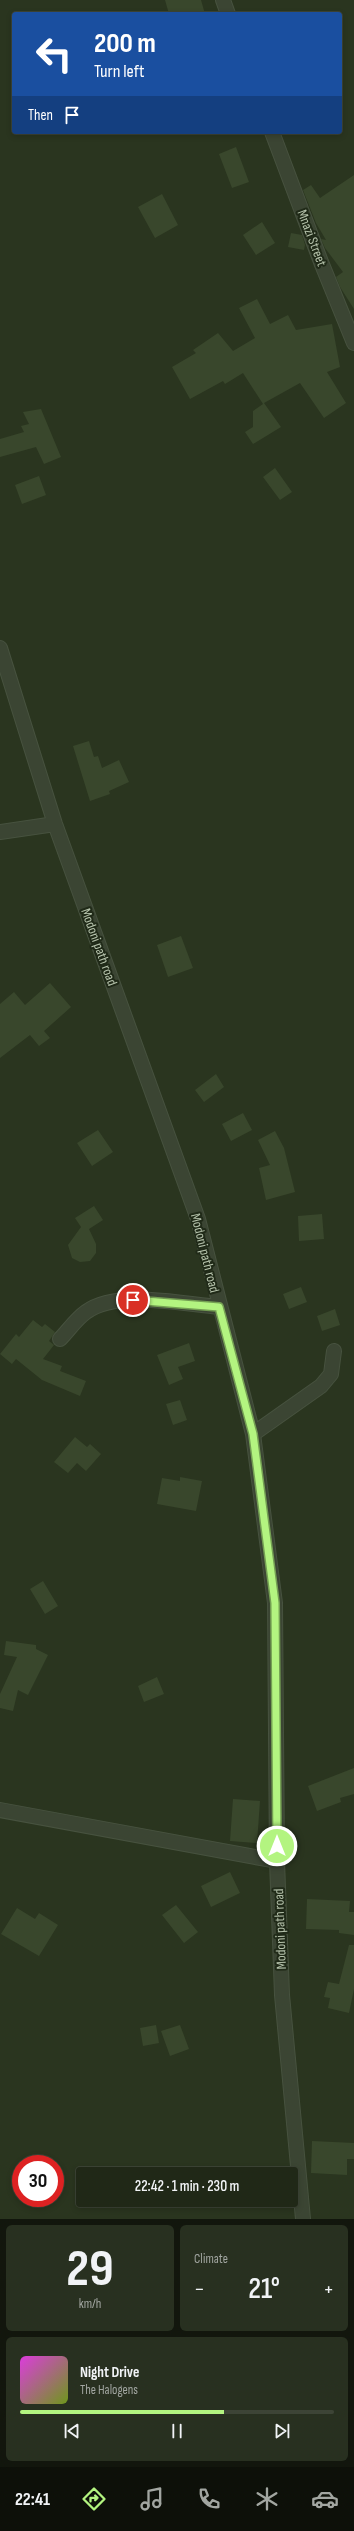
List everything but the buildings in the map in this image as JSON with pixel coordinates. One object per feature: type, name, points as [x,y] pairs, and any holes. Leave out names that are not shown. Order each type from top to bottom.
[{"type":"street","points":[[223,0],[227,12]]},
{"type":"street","name":"Mnazi Street","points":[[273,134],[320,262],[354,343]]},
{"type":"street","name":"Modoni path road","points":[[0,648],[55,824],[198,1219],[219,1307],[253,1434],[275,1603],[277,1861],[282,1996],[303,2219]]},
{"type":"street","points":[[0,832],[55,824]]},
{"type":"street","points":[[60,1339],[85,1312],[107,1302],[133,1300],[219,1307]]},
{"type":"street","points":[[253,1434],[320,1386],[332,1374],[334,1351]]},
{"type":"street","points":[[0,1810],[277,1861]]},
{"type":"route","points":[[133,1300],[219,1307],[253,1434],[275,1603],[277,1846]]}]
